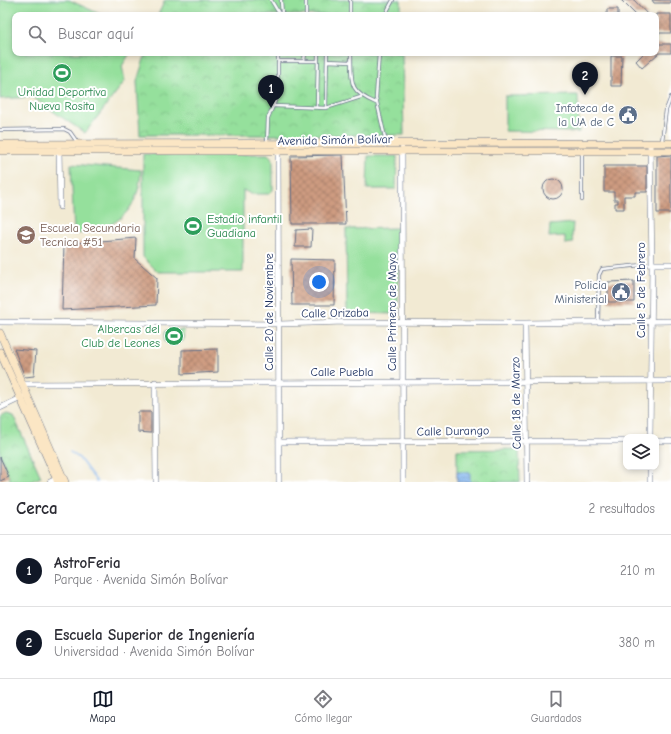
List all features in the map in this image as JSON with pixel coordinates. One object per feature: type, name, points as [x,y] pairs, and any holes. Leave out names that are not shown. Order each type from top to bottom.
[{"type":"street","name":"Avenida Simón Bolívar","points":[[0,144],[278,143],[402,146],[528,143],[662,147],[671,144]]},
{"type":"street","name":"Calle 20 de Noviembre","points":[[278,143],[279,482]]},
{"type":"street","points":[[528,143],[528,151]]},
{"type":"street","points":[[59,144],[60,207]]},
{"type":"street","name":"Avenida Simón Bolívar","points":[[0,151],[278,152],[387,146]]},
{"type":"street","name":"Avenida Simón Bolívar","points":[[402,146],[528,151],[582,151],[651,147]]},
{"type":"street","name":"Calle Primero de Mayo","points":[[402,146],[403,482]]},
{"type":"street","name":"Calle 5 de Febrero","points":[[650,434],[652,321],[651,147]]},
{"type":"street","name":"Avenida Simón Bolívar","points":[[662,147],[671,151]]},
{"type":"street","points":[[652,264],[671,264]]},
{"type":"street","name":"Calle Orizaba","points":[[0,322],[279,324],[671,321]]},
{"type":"street","name":"Calle 18 de Marzo","points":[[525,323],[527,482]]},
{"type":"street","points":[[0,333],[21,384],[23,397]]},
{"type":"street","points":[[0,352],[14,384],[23,397],[58,480]]},
{"type":"street","name":"Calle Puebla","points":[[14,384],[155,382],[402,383],[671,381]]},
{"type":"street","points":[[155,382],[156,482]]},
{"type":"street","points":[[0,408],[23,397]]},
{"type":"street","name":"Calle Durango","points":[[280,442],[527,440],[623,441]]},
{"type":"street","points":[[659,441],[671,441]]},
{"type":"street","points":[[650,470],[650,482]]},
{"type":"lane","points":[[271,0],[279,12]]},
{"type":"lane","points":[[281,0],[281,12]]},
{"type":"lane","points":[[306,0],[306,12]]},
{"type":"lane","points":[[350,0],[350,12]]},
{"type":"lane","points":[[387,12],[393,0]]},
{"type":"lane","points":[[267,152],[266,124],[278,94],[278,56]]},
{"type":"lane","points":[[304,61],[305,56]]},
{"type":"lane","points":[[317,107],[318,56]]},
{"type":"lane","points":[[326,108],[327,56]]},
{"type":"lane","points":[[351,56],[354,87],[362,97],[377,103]]},
{"type":"lane","points":[[379,56],[376,95],[387,146]]},
{"type":"lane","points":[[278,61],[318,61]]},
{"type":"lane","points":[[327,61],[351,62]]},
{"type":"lane","points":[[274,106],[326,108],[362,97]]},
{"type":"lane","points":[[662,147],[666,110],[671,97]]},
{"type":"lane","points":[[0,130],[64,129],[70,132],[79,144]]},
{"type":"lane","points":[[582,151],[582,200]]},
{"type":"lane","points":[[598,322],[599,275],[602,269],[652,264]]},
{"type":"green space","name":"Unidad Deportiva Nueva Rosita","points":[[0,0],[69,0],[95,12],[12,12],[12,56],[128,56],[122,66],[125,81],[85,133],[32,97],[0,99]]},
{"type":"green space","points":[[165,0],[401,0],[401,12],[159,12]]},
{"type":"green space","points":[[145,56],[402,56],[404,135],[140,135],[137,81]]},
{"type":"green space","points":[[578,95],[579,132],[505,131],[505,96]]},
{"type":"green space","name":"Estadio infantil Guadiana","points":[[143,154],[268,154],[273,159],[273,190],[269,194],[251,194],[243,190],[243,272],[158,272],[143,257]]},
{"type":"green space","points":[[368,156],[397,156],[396,189],[367,189]]},
{"type":"green space","points":[[71,164],[141,170],[135,198],[129,209],[122,217],[112,224],[101,228],[74,234]]},
{"type":"green space","points":[[573,223],[573,243],[565,244],[565,236],[549,237],[550,225]]},
{"type":"green space","points":[[398,228],[398,314],[347,313],[346,229]]},
{"type":"green space","name":"Albercas del Club de Leones","points":[[184,330],[183,341],[165,342],[165,331]]},
{"type":"green space","points":[[6,413],[13,415],[41,477],[29,482],[11,482],[0,454],[0,416]]},
{"type":"green space","points":[[519,449],[520,482],[457,482],[457,450]]},
{"type":"water","points":[[457,472],[470,472],[470,482],[457,482]]},
{"type":"building","points":[[621,0],[634,0],[645,12],[633,12]]},
{"type":"building","points":[[652,0],[671,0],[671,3],[654,3]]},
{"type":"building","points":[[607,9],[618,9],[618,12],[607,12]]},
{"type":"building","points":[[659,14],[671,14],[671,33],[659,33]]},
{"type":"building","points":[[659,44],[671,44],[671,53],[659,53]]},
{"type":"building","points":[[611,56],[622,56],[621,86],[611,86]]},
{"type":"building","points":[[641,56],[656,56],[642,68],[636,61]]},
{"type":"building","points":[[343,155],[346,224],[292,224],[291,156]]},
{"type":"building","points":[[671,155],[671,213],[657,213],[657,156]]},
{"type":"building","points":[[604,166],[647,166],[647,192],[635,192],[635,196],[624,196],[624,209],[615,209],[615,203],[618,203],[618,200],[614,200],[614,192],[604,192]]},
{"type":"building","points":[[549,179],[557,179],[563,185],[563,193],[557,199],[549,199],[543,193],[543,185]]},
{"type":"building","points":[[312,229],[311,247],[295,247],[296,230]]},
{"type":"building","points":[[136,238],[135,259],[157,278],[156,305],[62,310],[64,244]]},
{"type":"building","points":[[291,259],[335,260],[334,305],[292,305]]},
{"type":"building","name":"Policia Ministerial","points":[[634,281],[634,302],[608,302],[608,282]]},
{"type":"building","points":[[14,349],[36,351],[34,376],[25,377]]},
{"type":"building","points":[[218,349],[218,372],[182,374],[182,350]]},
{"type":"building","points":[[138,412],[151,412],[151,433],[138,432]]},
{"type":"building","points":[[0,457],[9,477],[0,481]]},
{"type":"waterway","points":[[70,452],[79,458],[97,482]]},
{"type":"place","name":"Unidad Deportiva Nueva Rosita","points":[[62,73]]},
{"type":"place","name":"Escuela Superior de Ingeniería","points":[[585,95]]},
{"type":"place","name":"AstroFeria","points":[[271,108]]},
{"type":"place","name":"Infoteca de la UA de C","points":[[628,115]]},
{"type":"place","name":"Estadio infantil Guadiana","points":[[193,226]]},
{"type":"place","name":"Escuela Secundaria Tecnica #51","points":[[26,235]]},
{"type":"place","name":"Policia Ministerial","points":[[621,292]]},
{"type":"place","name":"Albercas del Club de Leones","points":[[174,336]]}]
